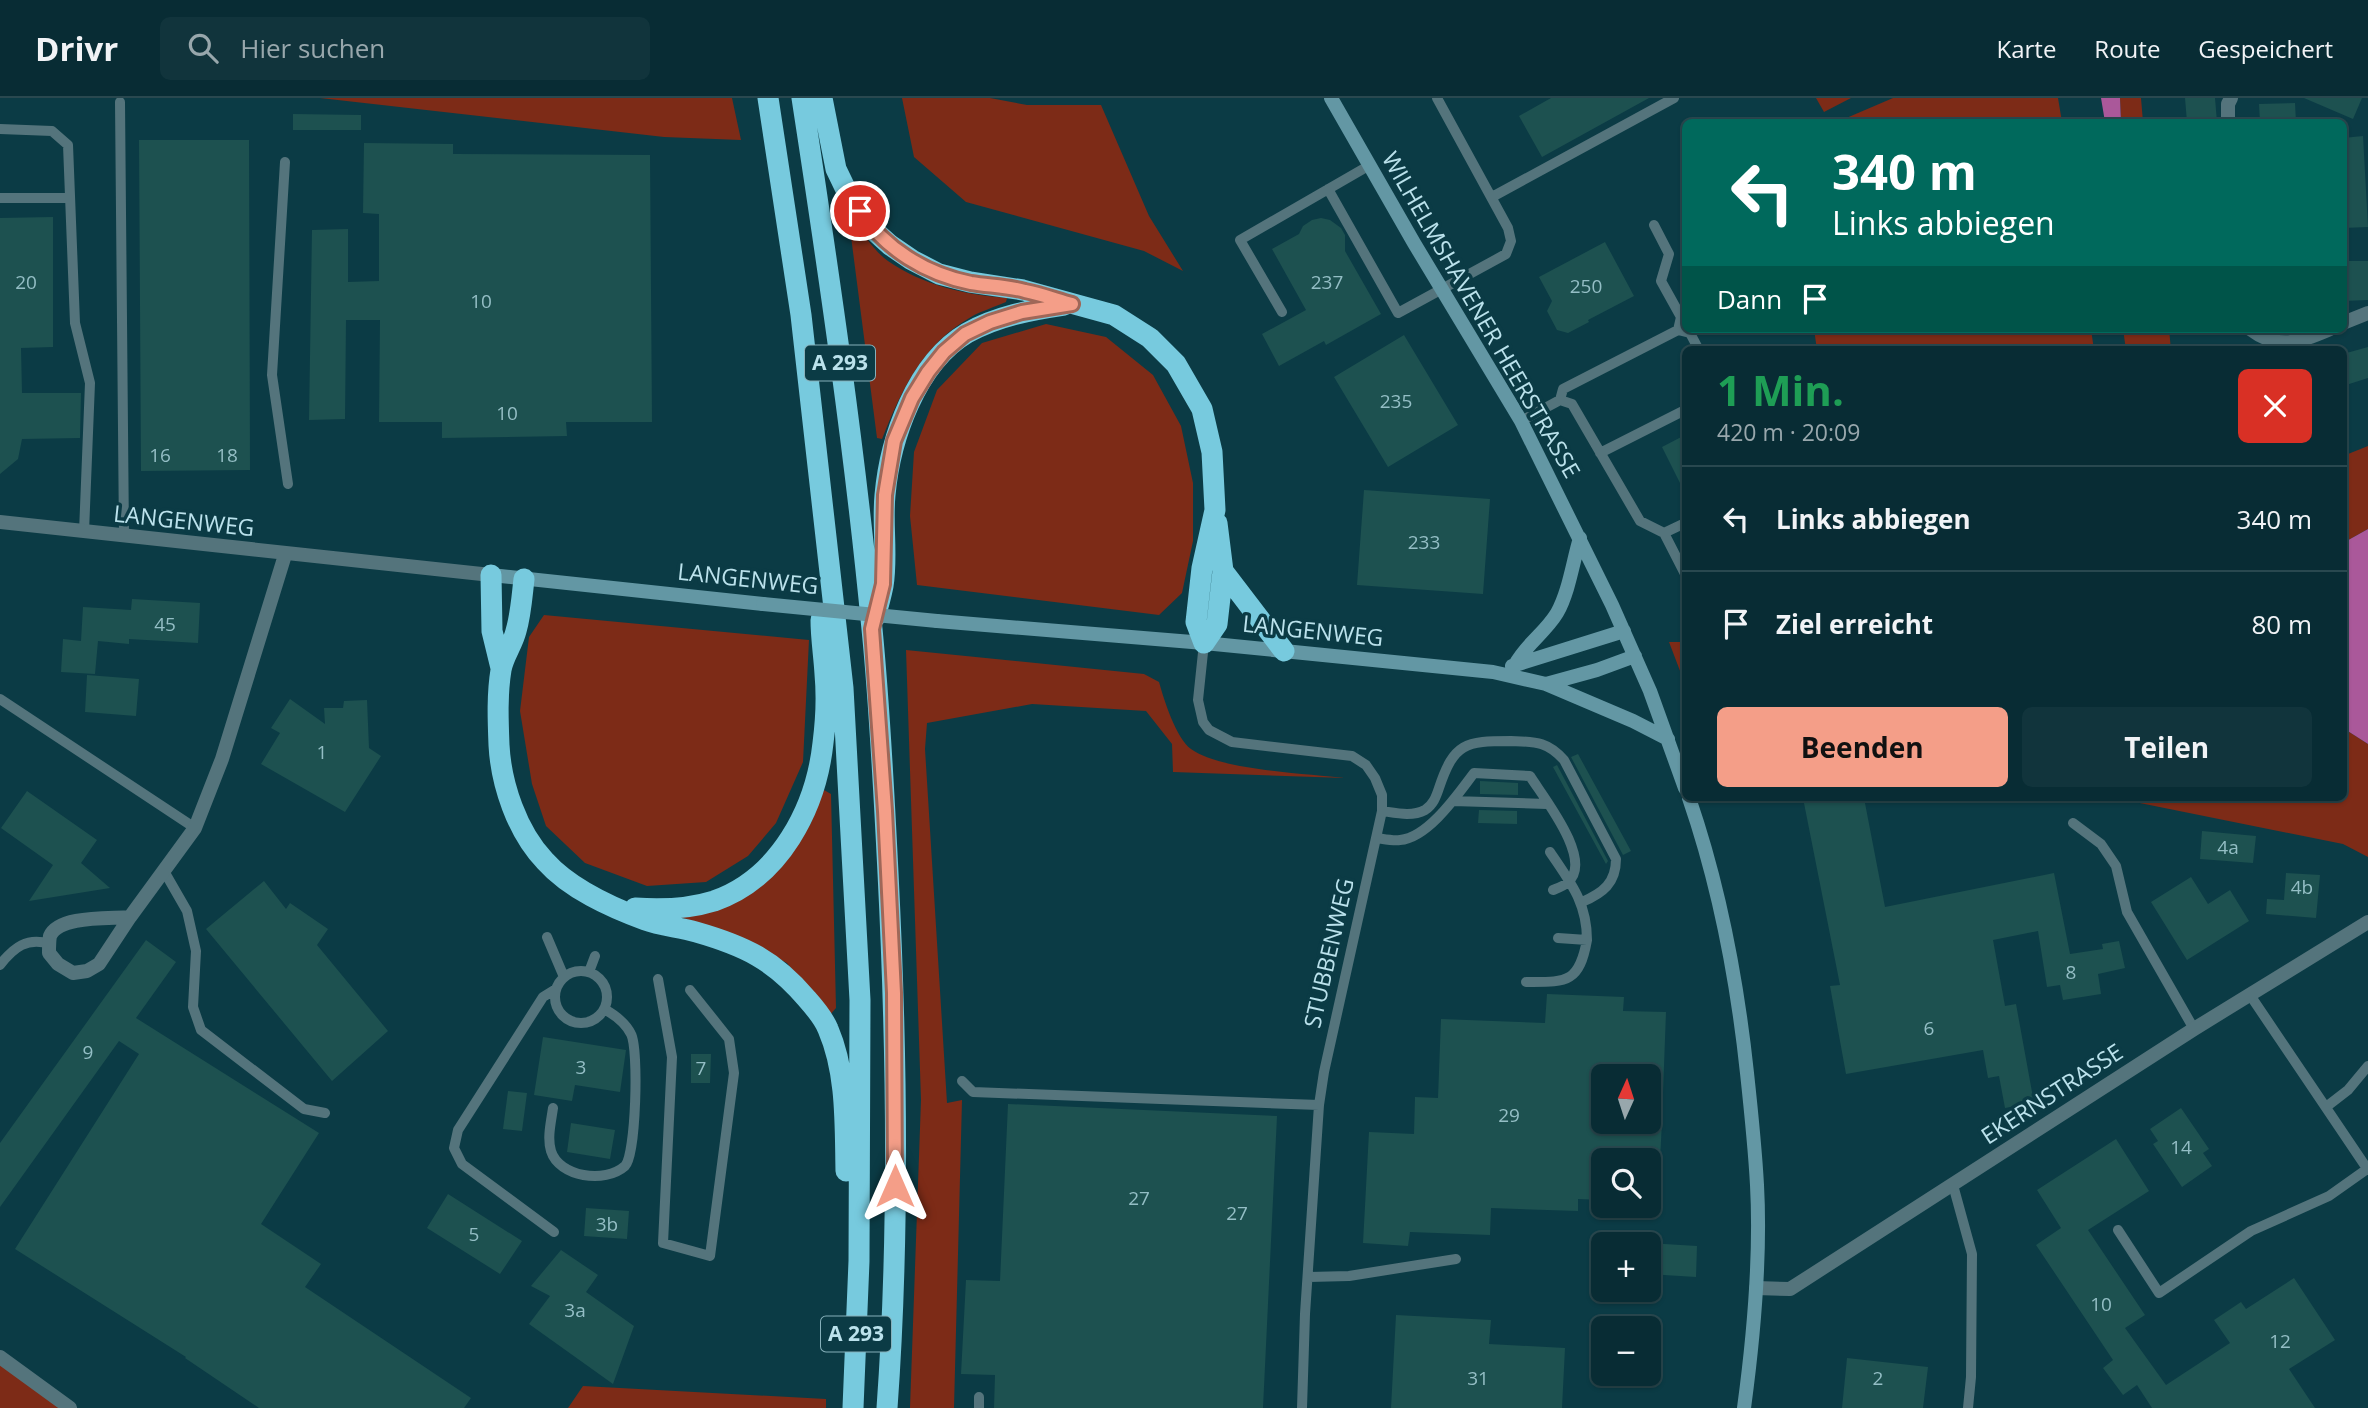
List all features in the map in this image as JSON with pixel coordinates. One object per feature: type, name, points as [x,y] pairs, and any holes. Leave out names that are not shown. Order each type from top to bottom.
[{"type":"highway","name":"A 293","points":[[768,98],[801,315],[843,688],[860,1000],[859,1261],[853,1408]]},
{"type":"highway","name":"A 293","points":[[803,98],[830,281],[872,629],[885,811],[894,993],[896,1213],[887,1408]]},
{"type":"highway","points":[[822,98],[836,169],[849,196],[870,227],[890,245],[939,274],[1023,290],[1114,315],[1150,338],[1176,364],[1202,410],[1212,452],[1215,510],[1223,572],[1217,624],[1204,643]]},
{"type":"highway","points":[[872,629],[883,584],[885,495],[894,441],[912,398],[944,352],[965,334],[990,322],[1022,312],[1072,304]]},
{"type":"highway","points":[[1204,643],[1196,622],[1202,568],[1215,510]]},
{"type":"highway","points":[[1223,572],[1284,651]]},
{"type":"highway","points":[[491,575],[492,631],[501,668]]},
{"type":"highway","points":[[524,579],[516,631],[501,668],[498,705],[499,747],[505,783],[514,810],[544,861],[581,889],[610,905],[647,920],[750,951],[771,962],[813,1005],[828,1028],[840,1074],[844,1106],[846,1230],[859,1261]]},
{"type":"highway","points":[[610,905],[658,910],[690,907],[714,901],[755,878],[772,863],[794,835],[809,802],[823,745],[825,677],[821,622],[831,592]]},
{"type":"street","name":"WILHELMSHAVENER HEERSTRASSE","points":[[1331,98],[1521,421],[1624,631],[1682,779]]},
{"type":"street","points":[[2228,119],[2228,104],[2231,98]]},
{"type":"street","points":[[2347,321],[2368,313]]},
{"type":"street","points":[[2258,333],[2284,344],[2320,333]]},
{"type":"street","name":"LANGENWEG","points":[[0,522],[285,555],[763,604],[1493,672],[1546,684],[1625,717],[1668,739]]},
{"type":"street","points":[[1515,665],[1521,653],[1543,633],[1559,610],[1580,538]]},
{"type":"street","points":[[130,917],[69,921],[58,926],[51,935],[50,953],[58,964],[73,973],[87,971],[99,964],[195,828],[222,759],[285,555]]},
{"type":"street","name":"LANGENWEG","points":[[1493,672],[1624,631]]},
{"type":"street","name":"LANGENWEG","points":[[1546,684],[1635,656]]},
{"type":"street","points":[[1690,801],[1721,906],[1739,997],[1757,1185],[1756,1288],[1744,1408]]},
{"type":"street","name":"EKERNSTRASSE","points":[[1756,1288],[1790,1289],[2194,1029],[2368,922]]},
{"type":"street","points":[[0,1357],[70,1408]]},
{"type":"lane","points":[[1328,189],[1398,313],[1506,254],[1511,241],[1508,228],[1437,98]]},
{"type":"lane","points":[[1492,198],[1674,98]]},
{"type":"lane","points":[[120,102],[124,537]]},
{"type":"lane","points":[[0,129],[52,131],[68,145],[75,323],[90,383],[84,532]]},
{"type":"lane","points":[[285,162],[272,375],[288,484]]},
{"type":"lane","points":[[1282,312],[1241,240],[1370,165]]},
{"type":"lane","points":[[0,198],[70,198]]},
{"type":"lane","points":[[1654,225],[1670,254],[1661,281],[1681,317],[1678,330]]},
{"type":"lane","points":[[1521,421],[1560,400],[1563,389],[1678,330],[1682,331]]},
{"type":"lane","points":[[1560,400],[1572,404],[1640,521],[1664,533],[1682,568]]},
{"type":"lane","points":[[1601,453],[1682,412]]},
{"type":"lane","points":[[1664,533],[1682,524]]},
{"type":"lane","name":"STUBBENWEG","points":[[1204,643],[1198,700],[1203,722],[1209,730],[1232,742],[1352,756],[1366,765],[1382,795],[1377,838],[1324,1072],[1319,1105],[1302,1408]]},
{"type":"lane","points":[[0,699],[195,828]]},
{"type":"lane","points":[[1382,811],[1411,814],[1424,810],[1434,802],[1446,766],[1465,746],[1479,741],[1535,741],[1553,748],[1564,760],[1616,859],[1616,872],[1609,886],[1598,895],[1582,902]]},
{"type":"lane","points":[[1377,838],[1400,841],[1413,836],[1434,821],[1474,773],[1530,776],[1566,831],[1575,859],[1575,870],[1569,881],[1553,890]]},
{"type":"lane","points":[[1453,800],[1547,804]]},
{"type":"lane","points":[[2073,822],[2101,844],[2116,866],[2127,912],[2194,1029]]},
{"type":"lane","points":[[1526,982],[1557,982],[1572,976],[1583,961],[1587,940],[1587,923],[1582,902],[1550,852]]},
{"type":"lane","points":[[164,871],[187,911],[196,951],[193,1007],[201,1030],[304,1109],[325,1114]]},
{"type":"lane","points":[[547,937],[564,977]]},
{"type":"lane","points":[[1558,938],[1587,940]]},
{"type":"lane","points":[[0,965],[13,948],[36,940],[50,944]]},
{"type":"lane","points":[[589,972],[595,956]]},
{"type":"lane","points":[[554,1232],[462,1164],[454,1148],[458,1130],[543,997],[556,989],[564,977],[571,973],[589,972],[603,983],[606,991],[604,1009],[592,1021],[584,1023],[567,1020],[556,1006],[556,989]]},
{"type":"lane","points":[[658,979],[673,1057],[663,1243],[710,1256],[734,1073],[729,1039],[690,990]]},
{"type":"lane","points":[[2118,1230],[2159,1293],[2252,1231],[2329,1196],[2368,1170],[2250,995]]},
{"type":"lane","points":[[553,1108],[549,1143],[559,1165],[573,1172],[589,1175],[603,1175],[625,1166],[631,1156],[633,1141],[635,1061],[632,1036],[620,1018],[604,1009]]},
{"type":"lane","points":[[2326,1107],[2348,1090],[2367,1068]]},
{"type":"lane","points":[[962,1081],[973,1092],[1319,1105]]},
{"type":"lane","points":[[1953,1185],[1972,1254],[1971,1377],[1968,1408]]},
{"type":"lane","points":[[1309,1277],[1349,1276],[1457,1259]]},
{"type":"shaded area","points":[[320,98],[732,98],[741,140],[664,137]]},
{"type":"shaded area","points":[[902,98],[990,98],[1027,105],[1101,105],[1149,216],[1183,271],[1144,251],[966,202],[914,157]]},
{"type":"shaded area","points":[[1816,98],[1851,98],[1824,112]]},
{"type":"shaded area","points":[[1893,98],[2058,98],[2062,119],[1844,119]]},
{"type":"shaded area","points":[[2101,98],[2120,98],[2121,119],[2104,119]]},
{"type":"shaded area","points":[[2120,98],[2141,98],[2143,119],[2121,119]]},
{"type":"shaded area","points":[[852,219],[873,247],[901,269],[960,291],[1007,298],[1006,302],[975,315],[954,328],[939,341],[906,386],[882,439],[877,438],[849,221]]},
{"type":"shaded area","points":[[1046,324],[1106,337],[1153,375],[1181,426],[1193,483],[1193,541],[1182,593],[1159,615],[917,585],[910,516],[914,452],[937,390],[982,343]]},
{"type":"shaded area","points":[[1815,333],[2092,333],[2093,346],[1816,346]]},
{"type":"shaded area","points":[[2124,333],[2169,333],[2171,346],[2125,346]]},
{"type":"shaded area","points":[[2368,446],[2368,529],[2347,541],[2347,454]]},
{"type":"shaded area","points":[[2368,529],[2368,744],[2347,731],[2347,541]]},
{"type":"shaded area","points":[[544,615],[809,640],[803,762],[776,823],[748,856],[706,882],[647,886],[585,863],[546,826],[532,784],[520,711],[529,637]]},
{"type":"shaded area","points":[[1669,642],[1682,642],[1682,676]]},
{"type":"shaded area","points":[[906,650],[1144,674],[1159,682],[1180,736],[1191,749],[1204,756],[1265,770],[1345,778],[1173,772],[1172,744],[1146,711],[1032,704],[927,723],[925,749],[947,1103],[962,1100],[954,1408],[910,1408],[921,1100]]},
{"type":"shaded area","points":[[2347,731],[2368,744],[2368,857],[2343,844],[2130,801],[2347,801]]},
{"type":"shaded area","points":[[824,790],[831,794],[836,1008],[829,1016],[787,963],[744,941],[675,915],[777,868],[810,825]]},
{"type":"shaded area","points":[[0,1357],[71,1408],[0,1408]]},
{"type":"shaded area","points":[[583,1386],[826,1399],[826,1408],[568,1408]]},
{"type":"building","points":[[1551,98],[1649,98],[1542,157],[1519,116]]},
{"type":"building","points":[[2185,98],[2215,98],[2217,119],[2187,119]]},
{"type":"building","points":[[2304,98],[2362,98],[2353,119]]},
{"type":"building","points":[[2295,103],[2296,119],[2260,119],[2259,104]]},
{"type":"building","points":[[293,114],[361,115],[361,130],[293,130]]},
{"type":"building","points":[[2363,136],[2368,227],[2347,228],[2347,138]]},
{"type":"building","points":[[139,140],[249,140],[250,470],[141,471]]},
{"type":"building","points":[[364,143],[453,144],[453,154],[650,155],[652,422],[566,422],[567,436],[442,438],[442,422],[379,422],[380,320],[346,320],[345,419],[309,420],[312,230],[348,229],[348,282],[379,281],[379,214],[363,213]]},
{"type":"building","points":[[53,217],[53,347],[21,348],[22,393],[81,393],[80,438],[22,439],[18,459],[0,474],[0,218]]},
{"type":"building","points":[[1312,220],[1330,220],[1341,228],[1345,235],[1345,251],[1381,314],[1326,345],[1324,341],[1279,366],[1262,334],[1306,310],[1272,249],[1299,234],[1303,226]]},
{"type":"building","points":[[1605,242],[1634,296],[1568,333],[1557,330],[1547,311],[1552,301],[1539,277]]},
{"type":"building","points":[[2347,261],[2368,261],[2368,300],[2347,301]]},
{"type":"building","points":[[1404,335],[1458,425],[1388,467],[1334,377]]},
{"type":"building","points":[[2368,347],[2368,378],[2347,385],[2347,353]]},
{"type":"building","points":[[1682,437],[1682,487],[1662,447]]},
{"type":"building","points":[[1364,490],[1490,499],[1483,594],[1357,585]]},
{"type":"building","points":[[132,599],[200,603],[198,643],[129,639],[129,644],[98,641],[95,674],[61,672],[63,639],[81,641],[83,607],[131,610]]},
{"type":"building","points":[[87,675],[139,679],[136,716],[85,712]]},
{"type":"building","points":[[290,699],[325,724],[324,708],[343,708],[344,701],[367,700],[369,748],[381,756],[345,812],[261,764],[280,733],[271,728]]},
{"type":"building","points":[[1578,754],[1631,851],[1623,855],[1571,757]]},
{"type":"building","points":[[1557,765],[1608,861],[1606,864],[1553,767]]},
{"type":"building","points":[[1480,781],[1518,783],[1518,795],[1480,794]]},
{"type":"building","points":[[27,791],[97,840],[81,863],[110,888],[29,901],[53,865],[1,828]]},
{"type":"building","points":[[1804,801],[1865,801],[1885,907],[2054,873],[2070,954],[2103,949],[2102,944],[2119,941],[2125,968],[2098,974],[2101,994],[2063,1000],[2060,985],[2047,987],[2038,931],[1993,940],[2005,1006],[2016,1004],[2034,1103],[2005,1108],[1999,1076],[1988,1078],[1983,1050],[1846,1074],[1830,986],[1840,985]]},
{"type":"building","points":[[1479,810],[1517,811],[1517,824],[1478,823]]},
{"type":"building","points":[[2202,831],[2256,836],[2253,863],[2200,859]]},
{"type":"building","points":[[2286,873],[2320,875],[2316,918],[2266,914],[2267,899],[2284,900]]},
{"type":"building","points":[[2191,877],[2208,904],[2230,890],[2249,921],[2187,960],[2151,902]]},
{"type":"building","points":[[264,881],[286,909],[290,903],[328,929],[317,945],[388,1031],[332,1081],[206,929]]},
{"type":"building","points":[[146,940],[176,962],[136,1018],[319,1133],[261,1224],[321,1264],[305,1287],[471,1398],[464,1408],[259,1408],[186,1357],[15,1249],[139,1054],[119,1041],[0,1207],[0,1143]]},
{"type":"building","points":[[1547,994],[1624,997],[1623,1011],[1666,1012],[1662,1120],[1661,1064],[1591,1064],[1591,1134],[1661,1134],[1662,1122],[1661,1148],[1591,1148],[1591,1200],[1578,1199],[1578,1211],[1491,1208],[1490,1235],[1410,1232],[1408,1246],[1363,1243],[1369,1132],[1414,1134],[1415,1097],[1438,1098],[1441,1019],[1545,1023]]},
{"type":"building","points":[[543,1037],[626,1050],[620,1092],[575,1085],[572,1101],[534,1095]]},
{"type":"building","points":[[691,1054],[711,1054],[710,1083],[691,1083]]},
{"type":"building","points":[[508,1091],[527,1093],[522,1131],[503,1129]]},
{"type":"building","points":[[1008,1104],[1277,1116],[1263,1408],[994,1408],[995,1375],[961,1374],[966,1280],[1000,1281]]},
{"type":"building","points":[[2181,1108],[2209,1149],[2203,1153],[2212,1166],[2182,1187],[2153,1144],[2158,1141],[2150,1129]]},
{"type":"building","points":[[571,1123],[615,1130],[610,1159],[567,1152]]},
{"type":"building","points":[[2116,1139],[2149,1191],[2088,1230],[2145,1315],[2125,1328],[2166,1385],[2230,1343],[2214,1320],[2241,1302],[2246,1309],[2294,1278],[2335,1340],[2289,1369],[2315,1408],[2152,1408],[2137,1385],[2123,1395],[2103,1368],[2113,1360],[2036,1245],[2061,1228],[2037,1190]]},
{"type":"building","points":[[448,1194],[522,1241],[500,1274],[427,1228]]},
{"type":"building","points":[[586,1208],[629,1211],[627,1239],[584,1236]]},
{"type":"building","points":[[1661,1244],[1697,1246],[1696,1277],[1661,1275]]},
{"type":"building","points":[[561,1250],[598,1275],[586,1292],[634,1326],[613,1384],[529,1324],[550,1296],[531,1286]]},
{"type":"building","points":[[1396,1315],[1491,1320],[1489,1344],[1565,1348],[1562,1408],[1391,1408]]},
{"type":"building","points":[[1847,1358],[1928,1367],[1923,1408],[1842,1408]]},
{"type":"route","points":[[860,211],[870,227],[890,245],[939,274],[1023,290],[1072,304],[1022,312],[990,322],[965,334],[944,352],[928,372],[912,398],[894,441],[885,495],[883,584],[872,629],[894,993],[895,1186]]}]
